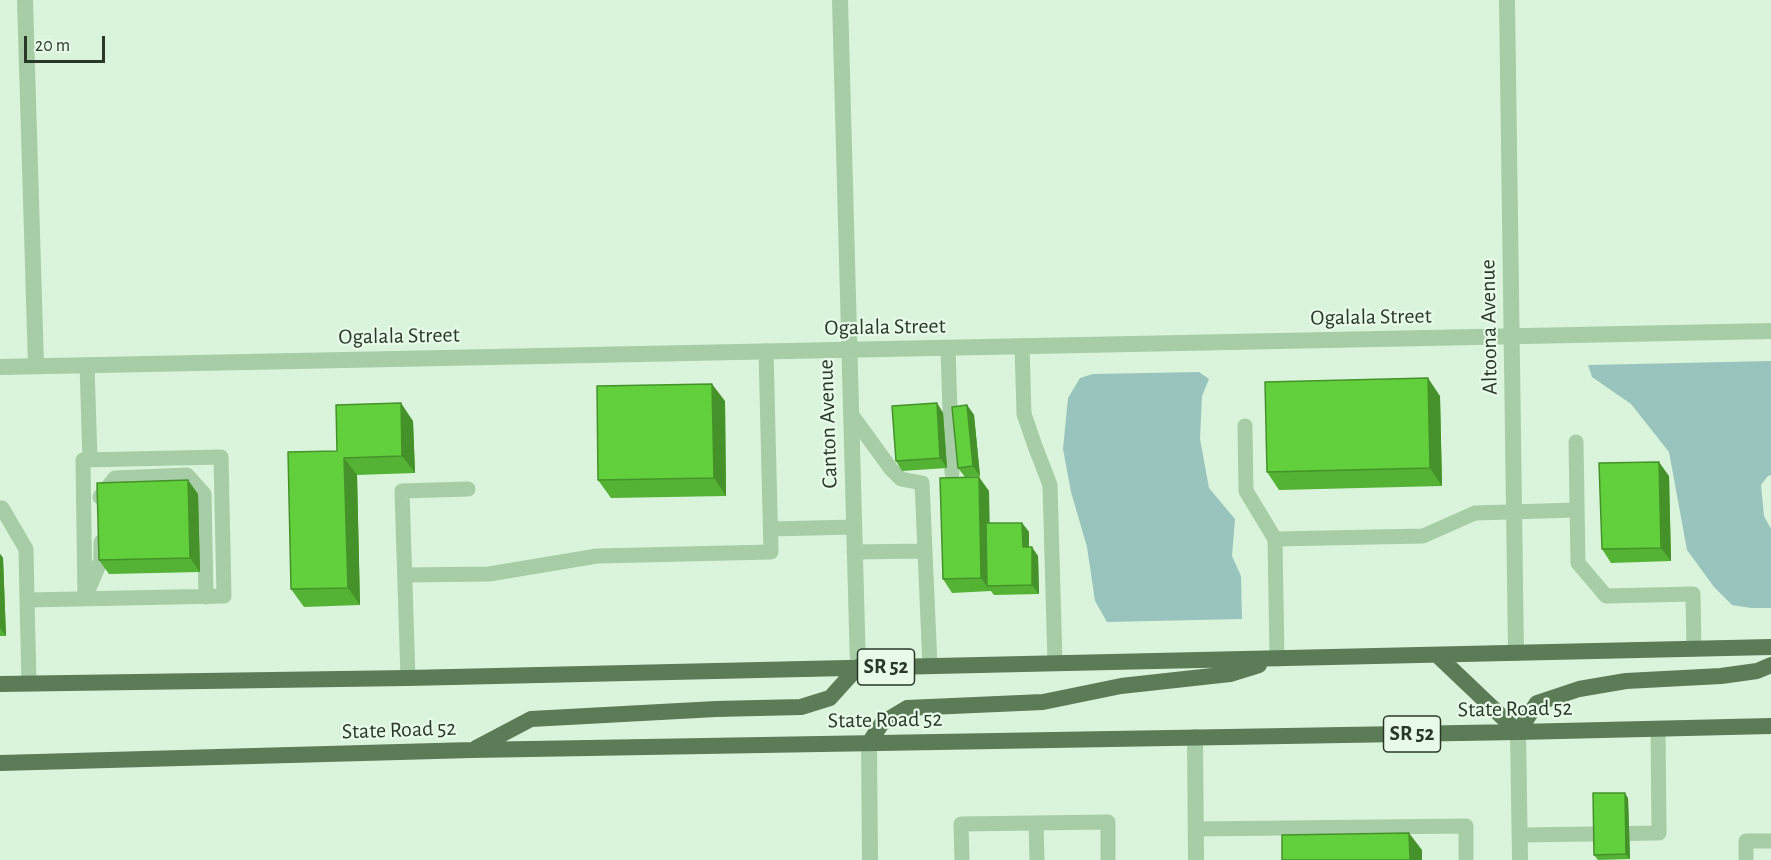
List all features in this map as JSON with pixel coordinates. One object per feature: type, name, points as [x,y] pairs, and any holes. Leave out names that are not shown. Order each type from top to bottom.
[{"type":"main road","name":"SR 52","points":[[0,684],[408,678],[1771,647]]},
{"type":"main road","points":[[1437,655],[1518,732],[1537,703],[1579,689],[1626,681],[1721,676],[1757,671],[1771,666]]},
{"type":"main road","points":[[869,742],[882,723],[907,708],[1042,702],[1121,686],[1230,674],[1277,659]]},
{"type":"main road","points":[[472,750],[531,719],[801,707],[831,698],[858,667]]},
{"type":"main road","name":"State Road 52","points":[[0,763],[472,750],[1771,726]]},
{"type":"street","points":[[25,0],[36,366]]},
{"type":"street","name":"Canton Avenue","points":[[840,0],[858,667]]},
{"type":"street","name":"Altoona Avenue","points":[[1507,0],[1516,654]]},
{"type":"street","name":"Ogalala Street","points":[[0,367],[1771,331]]},
{"type":"street","points":[[1518,732],[1520,860]]},
{"type":"street","points":[[1195,737],[1196,860]]},
{"type":"street","points":[[869,742],[870,860]]},
{"type":"lane","points":[[1022,346],[1024,414],[1050,485],[1054,663]]},
{"type":"lane","points":[[948,348],[952,473]]},
{"type":"lane","points":[[405,575],[489,574],[597,556],[771,552],[766,351]]},
{"type":"lane","points":[[87,365],[90,460]]},
{"type":"lane","points":[[851,414],[891,470],[901,479],[922,483],[930,666]]},
{"type":"lane","points":[[1245,426],[1246,491],[1275,539],[1277,659]]},
{"type":"lane","points":[[1576,442],[1578,562],[1606,596],[1693,594],[1694,649]]},
{"type":"lane","points":[[27,600],[206,597],[224,596],[221,458],[83,460],[85,599]]},
{"type":"lane","points":[[100,508],[100,498],[115,478],[187,475],[204,494],[206,597]]},
{"type":"lane","points":[[408,678],[402,490],[468,489]]},
{"type":"lane","points":[[2,508],[26,549],[29,683]]},
{"type":"lane","points":[[1275,539],[1423,536],[1475,513],[1577,510]]},
{"type":"lane","points":[[771,529],[854,527]]},
{"type":"lane","points":[[85,599],[101,560],[100,529]]},
{"type":"lane","points":[[854,552],[925,551]]},
{"type":"lane","points":[[1520,835],[1659,833],[1658,729]]},
{"type":"lane","points":[[962,860],[961,824],[1108,822],[1108,860]]},
{"type":"lane","points":[[1036,823],[1037,860]]},
{"type":"lane","points":[[1196,829],[1466,826],[1466,860]]},
{"type":"lane","points":[[1746,860],[1746,841],[1771,841]]},
{"type":"shaded area","points":[[1771,361],[1771,475],[1761,485],[1764,516],[1771,529],[1771,608],[1751,608],[1732,605],[1714,587],[1687,550],[1669,452],[1631,404],[1592,377],[1588,365]]},
{"type":"shaded area","points":[[1199,372],[1209,379],[1202,396],[1200,439],[1209,488],[1235,519],[1232,556],[1241,576],[1242,619],[1107,622],[1095,601],[1087,547],[1071,492],[1063,449],[1068,398],[1080,378],[1093,374]]},
{"type":"building","points":[[1428,378],[1430,468],[1267,472],[1265,382]]},
{"type":"building","points":[[712,384],[714,478],[598,480],[597,386]]},
{"type":"building","points":[[401,403],[402,456],[344,458],[348,588],[291,589],[288,452],[337,451],[336,405]]},
{"type":"building","points":[[937,403],[940,458],[896,461],[892,406]]},
{"type":"building","points":[[967,405],[973,466],[958,468],[952,407]]},
{"type":"building","points":[[1659,462],[1661,548],[1602,549],[1599,463]]},
{"type":"building","points":[[979,477],[981,578],[943,579],[940,478]]},
{"type":"building","points":[[188,480],[190,558],[99,560],[97,483]]},
{"type":"building","points":[[986,523],[1022,523],[1023,547],[1032,547],[1032,585],[987,586]]},
{"type":"building","points":[[1593,793],[1625,793],[1626,854],[1594,855]]},
{"type":"building","points":[[1409,833],[1410,860],[1282,860],[1282,835]]}]
